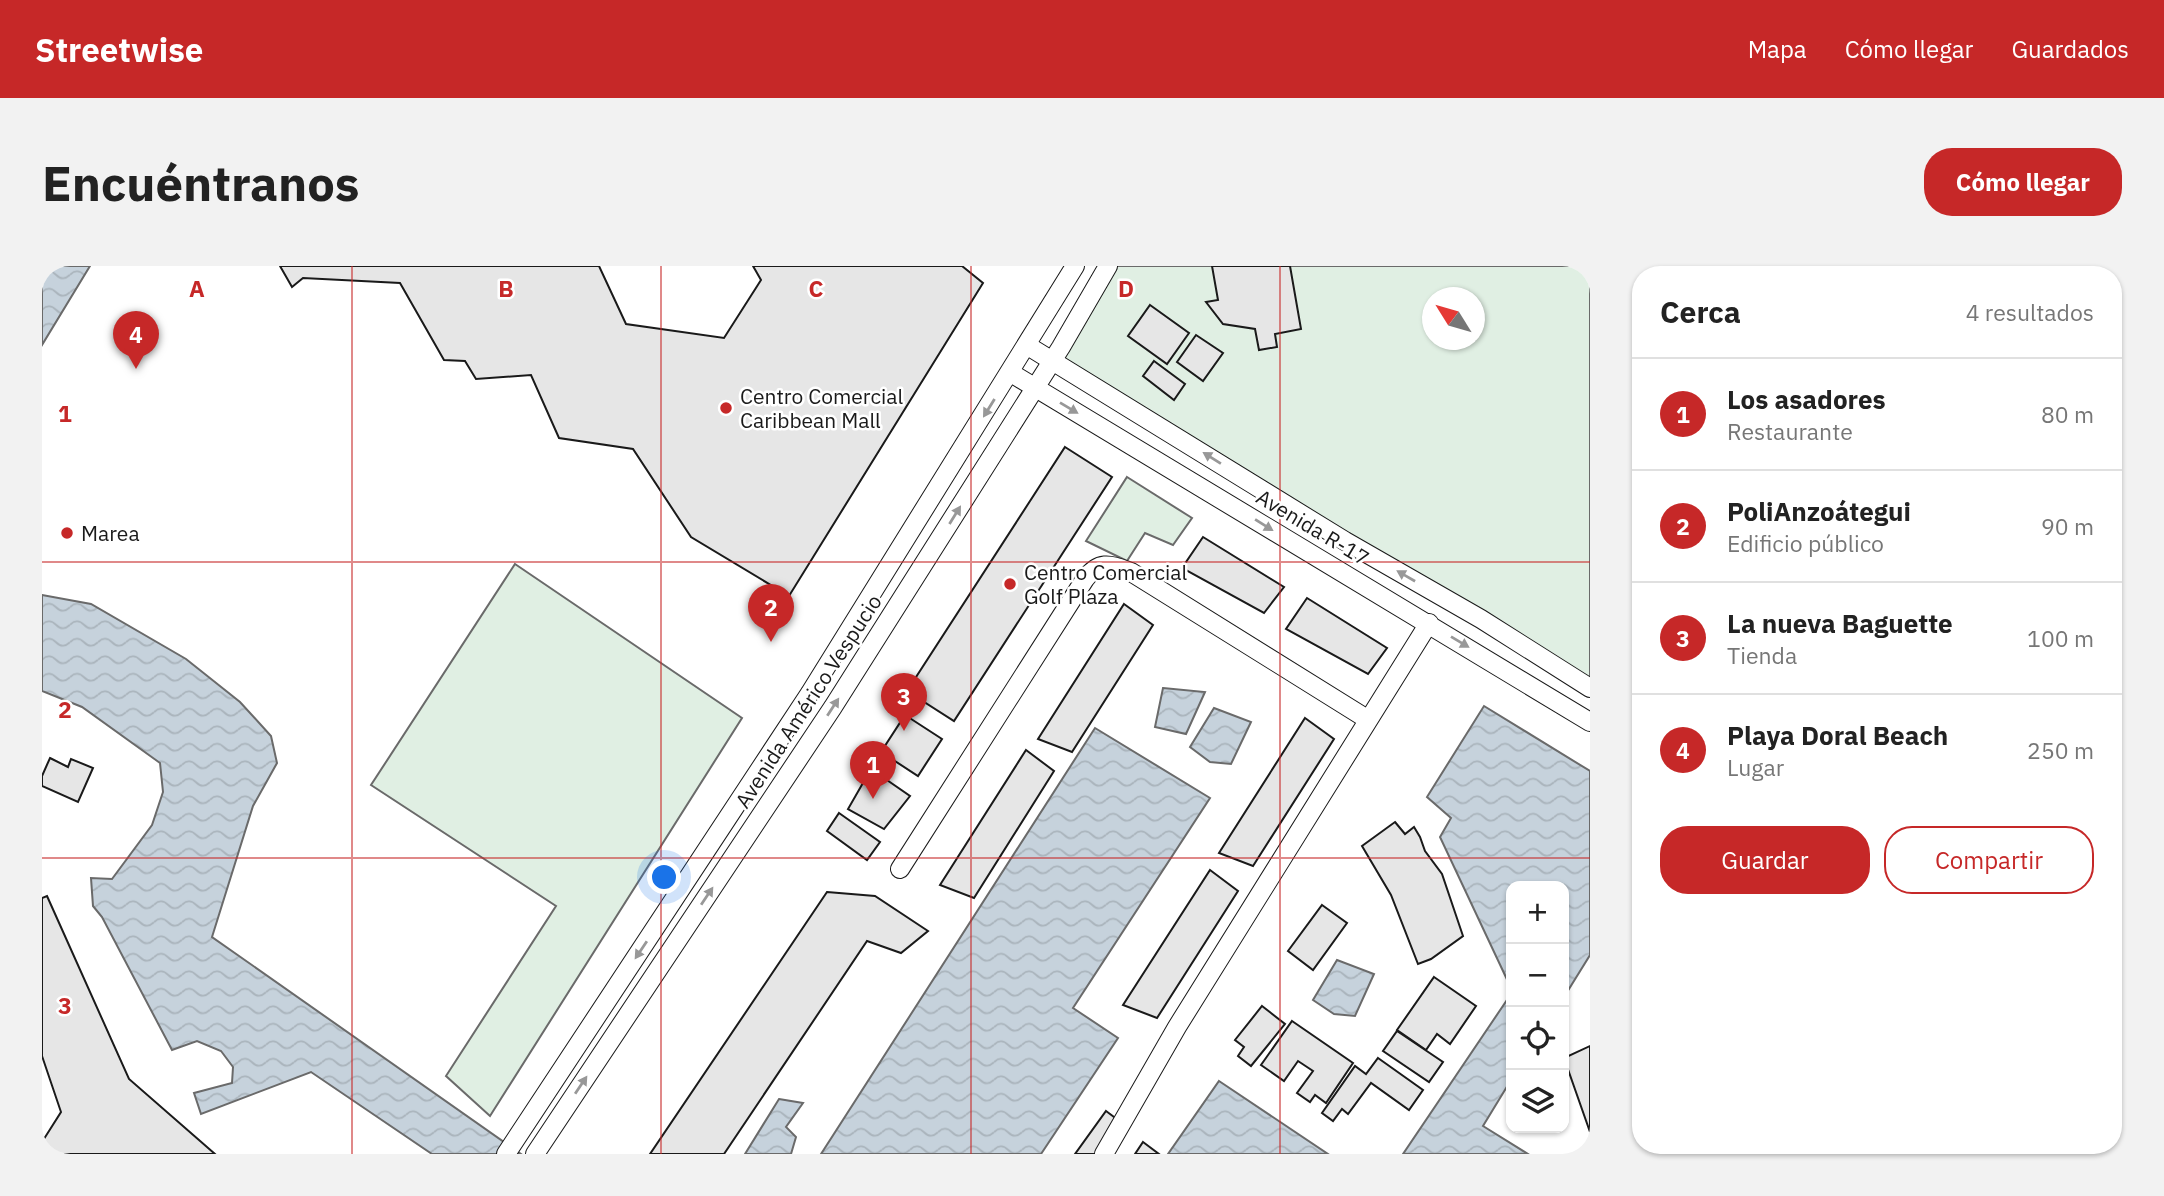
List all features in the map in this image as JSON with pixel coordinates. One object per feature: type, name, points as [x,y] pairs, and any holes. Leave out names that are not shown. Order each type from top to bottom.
[{"type":"street","name":"Avenida Américo Vespucio","points":[[506,1154],[810,694],[1028,346],[1075,266]]},
{"type":"street","name":"Avenida Américo Vespucio","points":[[539,1148],[833,707],[1052,361],[1108,266]]},
{"type":"street","name":"Avenida R-17","points":[[1028,346],[1590,688]]},
{"type":"street","name":"Avenida R-17","points":[[1011,373],[1590,722]]},
{"type":"street","points":[[900,869],[1085,579],[1092,569],[1107,564],[1131,572],[1367,719]]},
{"type":"street","points":[[1104,1154],[1177,1027],[1429,623]]},
{"type":"green space","points":[[1108,266],[1590,266],[1590,688],[1052,361]]},
{"type":"green space","points":[[1127,477],[1192,518],[1173,545],[1145,533],[1127,561],[1086,541]]},
{"type":"green space","points":[[515,564],[742,718],[490,1116],[446,1076],[556,906],[371,785]]},
{"type":"water","points":[[42,266],[90,266],[42,345]]},
{"type":"water","points":[[42,595],[91,604],[186,659],[240,702],[271,736],[277,763],[253,806],[212,937],[521,1154],[432,1154],[311,1072],[201,1114],[194,1093],[232,1083],[233,1067],[221,1051],[197,1041],[172,1050],[102,917],[93,906],[91,878],[112,879],[152,825],[163,792],[160,763],[82,707],[42,691]]},
{"type":"water","points":[[1163,688],[1205,692],[1186,734],[1155,727]]},
{"type":"water","points":[[1484,706],[1590,771],[1590,955],[1569,989],[1569,881],[1506,881],[1506,977],[1440,837],[1451,818],[1427,797]]},
{"type":"water","points":[[1214,708],[1251,722],[1231,764],[1210,762],[1190,747]]},
{"type":"water","points":[[1095,728],[1210,798],[1073,1008],[1118,1038],[1041,1154],[821,1154]]},
{"type":"water","points":[[1337,960],[1374,974],[1355,1016],[1334,1014],[1313,1000]]},
{"type":"water","points":[[1506,1001],[1506,1088],[1483,1126],[1528,1154],[1403,1154]]},
{"type":"water","points":[[1219,1081],[1328,1154],[1168,1154]]},
{"type":"water","points":[[779,1099],[803,1103],[786,1127],[796,1137],[791,1154],[745,1154]]},
{"type":"building","name":"Centro Comercial Caribbean Mall","points":[[280,266],[599,266],[626,324],[724,338],[761,280],[753,266],[962,266],[983,283],[789,596],[691,537],[633,449],[559,438],[531,375],[476,379],[465,361],[444,360],[400,283],[303,278],[292,287]]},
{"type":"building","points":[[1212,266],[1290,266],[1301,329],[1275,334],[1277,347],[1259,350],[1255,329],[1223,324],[1206,302],[1218,300]]},
{"type":"building","points":[[1150,305],[1189,333],[1167,364],[1128,336]]},
{"type":"building","points":[[1196,335],[1223,353],[1203,381],[1177,362]]},
{"type":"building","points":[[1154,361],[1185,384],[1174,400],[1143,376]]},
{"type":"building","name":"Centro Comercial Golf Plaza","points":[[1065,447],[1112,477],[954,721],[907,691]]},
{"type":"building","points":[[1203,537],[1284,587],[1264,613],[1182,568]]},
{"type":"building","points":[[1307,598],[1387,648],[1368,674],[1286,629]]},
{"type":"building","points":[[1124,604],[1153,625],[1072,752],[1038,739]]},
{"type":"building","points":[[905,715],[942,739],[918,776],[881,752]]},
{"type":"building","points":[[1305,718],[1334,739],[1253,866],[1219,853]]},
{"type":"building","points":[[1026,750],[1054,771],[974,898],[940,885]]},
{"type":"building","points":[[50,758],[68,767],[71,759],[93,768],[78,802],[42,786],[42,776]]},
{"type":"building","points":[[871,769],[910,796],[884,829],[848,809]]},
{"type":"building","points":[[839,813],[880,842],[867,860],[827,831]]},
{"type":"building","points":[[1395,822],[1405,834],[1414,827],[1420,837],[1425,851],[1442,874],[1463,936],[1431,959],[1418,964],[1391,895],[1362,846]]},
{"type":"building","points":[[1210,870],[1238,891],[1157,1018],[1123,1005]]},
{"type":"building","points":[[827,892],[875,896],[928,931],[901,953],[867,941],[724,1154],[650,1154]]},
{"type":"building","points":[[47,896],[129,1079],[215,1154],[42,1154],[42,1142],[61,1112],[42,1056],[42,898]]},
{"type":"building","points":[[1322,905],[1347,923],[1313,970],[1288,951]]},
{"type":"building","points":[[1434,977],[1476,1006],[1450,1044],[1437,1034],[1426,1050],[1397,1030]]},
{"type":"building","points":[[1262,1006],[1285,1024],[1251,1066],[1238,1056],[1244,1047],[1235,1040]]},
{"type":"building","points":[[1292,1021],[1353,1063],[1326,1103],[1315,1095],[1310,1102],[1297,1093],[1313,1071],[1298,1061],[1284,1081],[1261,1065]]},
{"type":"building","points":[[1397,1031],[1443,1062],[1429,1082],[1383,1051]]},
{"type":"building","points":[[1590,1046],[1590,1132],[1569,1072],[1569,1056]]},
{"type":"building","points":[[1378,1058],[1423,1090],[1409,1110],[1371,1083],[1348,1114],[1342,1109],[1333,1121],[1322,1113],[1355,1066],[1366,1074]]},
{"type":"building","points":[[1106,1111],[1122,1123],[1100,1154],[1075,1154]]},
{"type":"building","points":[[1143,1142],[1159,1154],[1135,1154]]},
{"type":"place","name":"Playa Doral Beach","points":[[136,369]]},
{"type":"place","name":"Centro Comercial Caribbean Mall","points":[[726,408]]},
{"type":"place","name":"Marea","points":[[67,533]]},
{"type":"place","name":"Centro Comercial Golf Plaza","points":[[1010,584]]},
{"type":"place","name":"PoliAnzoátegui","points":[[771,642]]},
{"type":"place","name":"La nueva Baguette","points":[[904,731]]},
{"type":"place","name":"Los asadores","points":[[873,799]]}]
